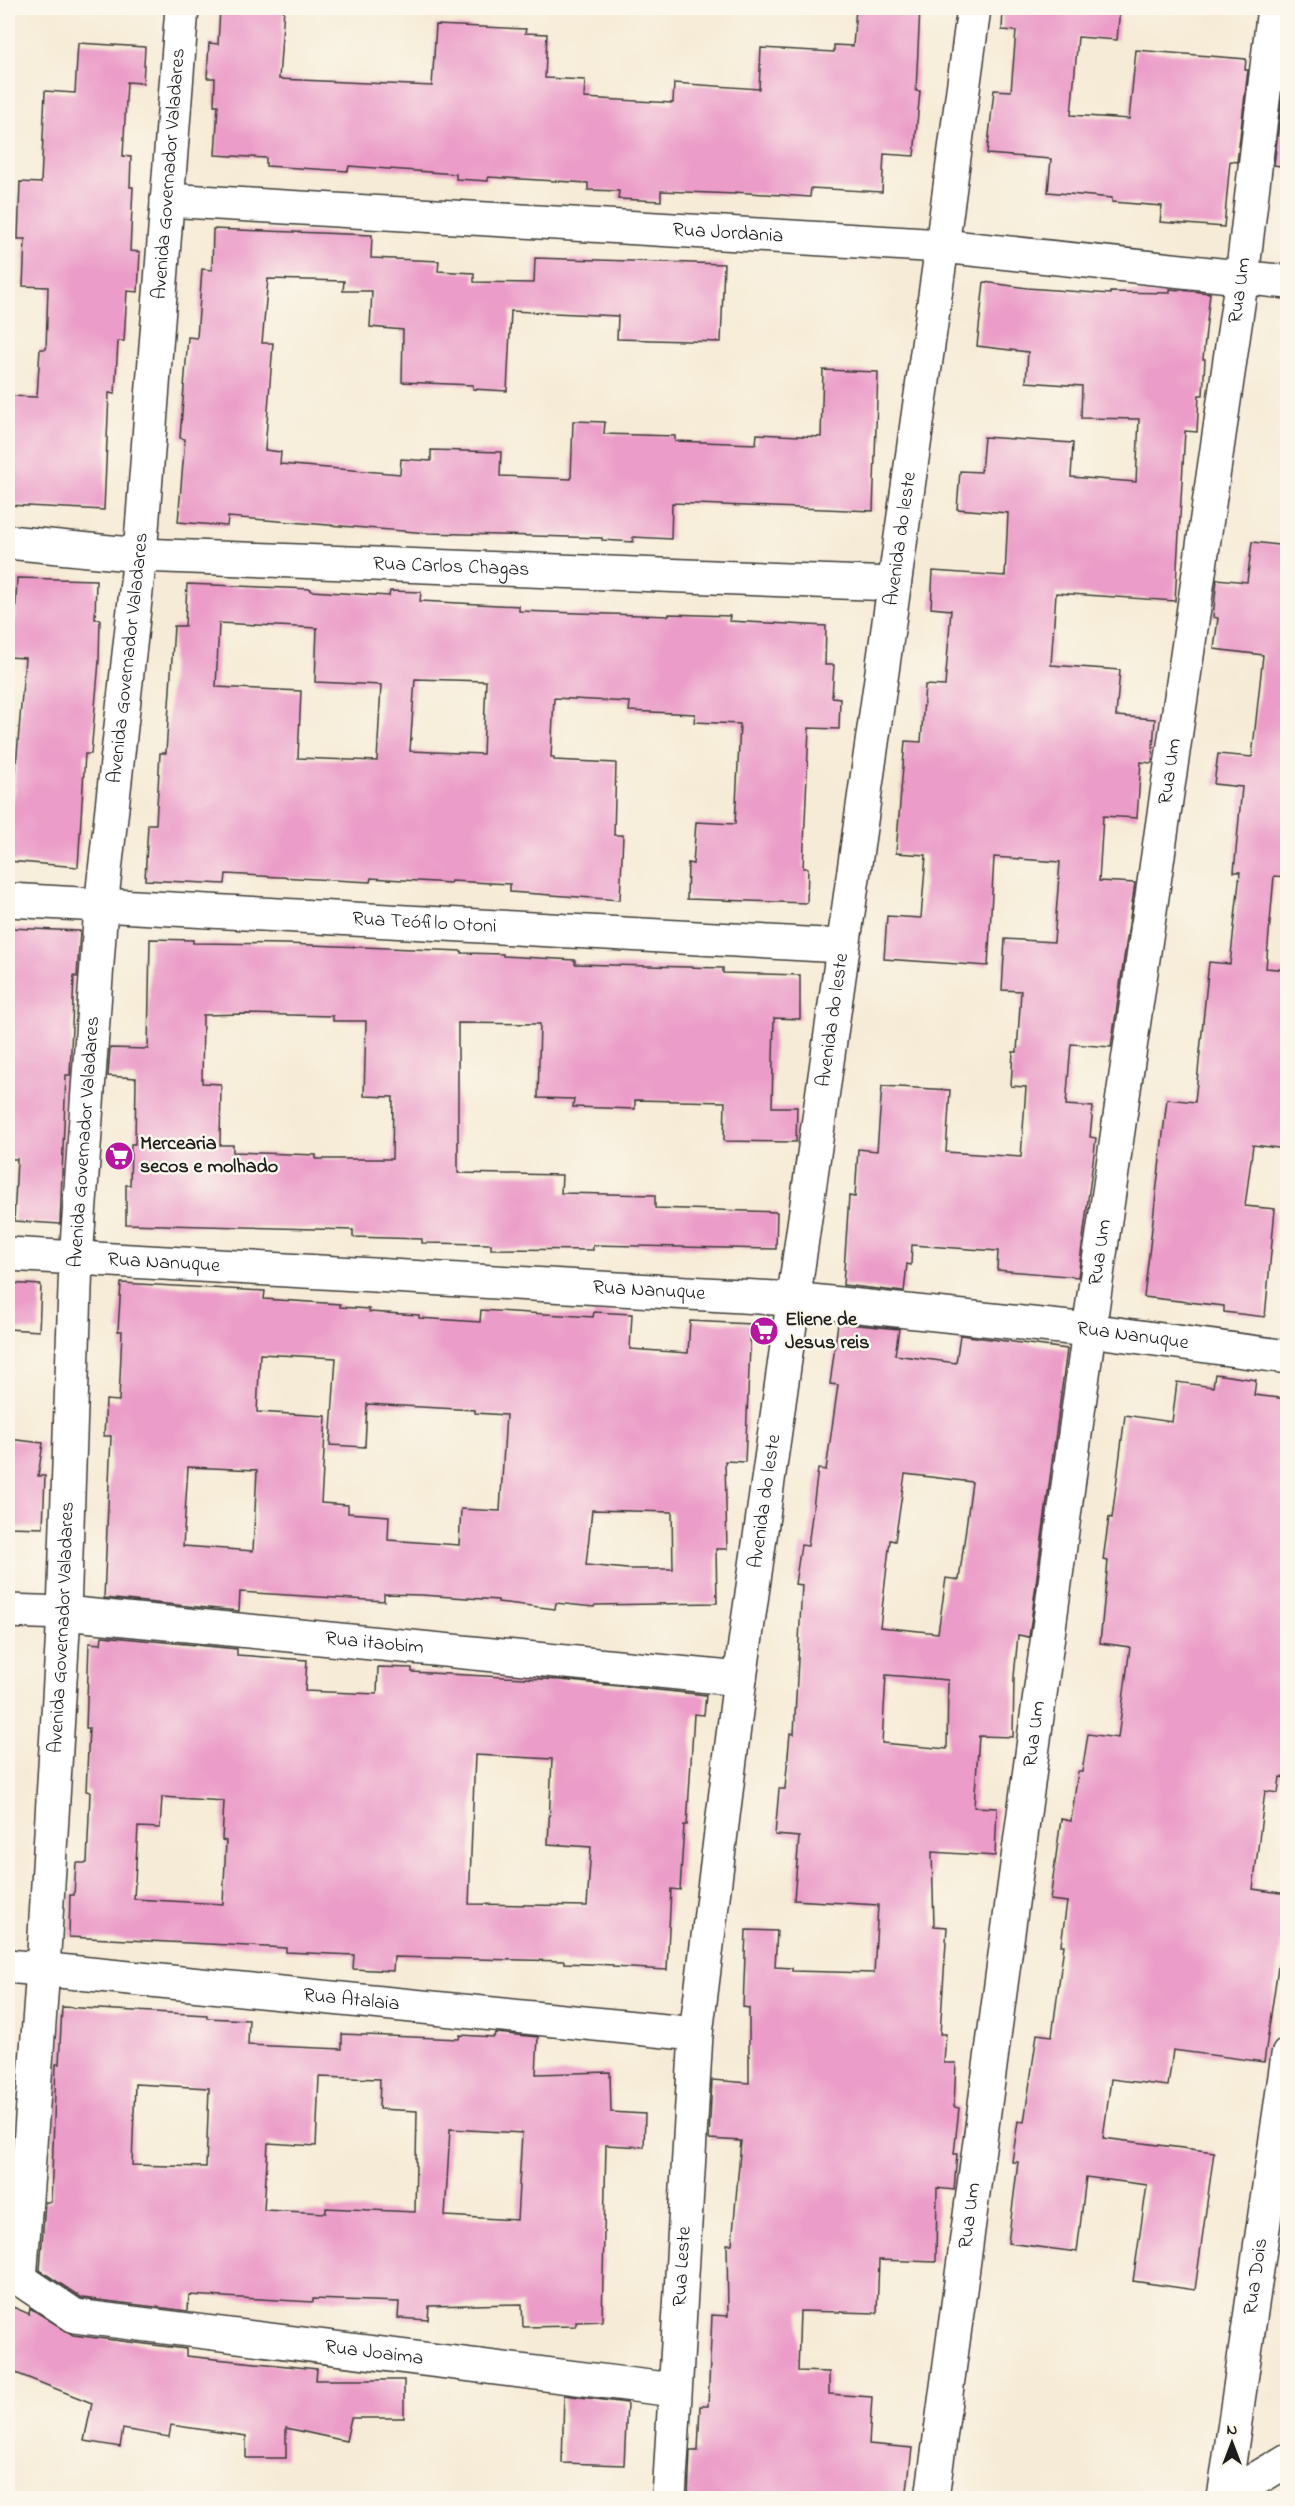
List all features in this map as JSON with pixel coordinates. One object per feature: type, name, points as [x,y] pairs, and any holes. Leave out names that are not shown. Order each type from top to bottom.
[{"type":"street","name":"Avenida Governador Valadares","points":[[14,2276],[43,1969],[64,1613],[76,1259],[101,907],[140,555],[182,8]]},
{"type":"street","name":"Avenida do leste","points":[[696,2034],[740,1679],[792,1299],[974,8]]},
{"type":"street","name":"Rua Um","points":[[932,2499],[1089,1330],[1242,277],[1274,8]]},
{"type":"street","name":"Rua Jordania","points":[[167,200],[942,246],[1287,282]]},
{"type":"street","name":"Rua Carlos Chagas","points":[[8,542],[140,555],[894,584]]},
{"type":"street","name":"Rua Teófilo Otoni","points":[[8,900],[101,907],[842,946]]},
{"type":"street","name":"Rua Nanuque","points":[[8,1254],[792,1299],[1089,1330],[1287,1357]]},
{"type":"street","name":"Rua itaobim","points":[[8,1611],[64,1613],[740,1679]]},
{"type":"street","name":"Rua Atalaia","points":[[8,1966],[696,2034]]},
{"type":"street","name":"Rua Leste","points":[[669,2499],[696,2034]]},
{"type":"street","name":"Rua Dois","points":[[1224,2499],[1287,2055]]},
{"type":"street","name":"Rua Joaima","points":[[14,2276],[75,2316],[674,2390]]},
{"type":"street","points":[[1224,2499],[1287,2460]]},
{"type":"building","points":[[220,8],[284,8],[279,79],[432,86],[436,25],[526,29],[525,33],[547,34],[545,78],[585,80],[584,98],[673,103],[674,83],[759,89],[761,48],[834,52],[834,45],[853,46],[856,8],[920,8],[916,91],[920,91],[914,156],[884,154],[882,192],[811,188],[810,197],[735,192],[735,194],[661,191],[661,201],[618,199],[619,191],[588,190],[588,183],[488,177],[488,181],[456,179],[456,174],[349,166],[348,171],[266,166],[266,158],[215,155],[218,105],[214,105],[215,78],[207,78],[209,43],[218,44]]},
{"type":"building","points":[[1003,8],[1120,8],[1117,40],[1078,37],[1071,115],[1129,119],[1136,50],[1246,59],[1245,70],[1248,70],[1237,162],[1230,161],[1224,227],[1160,222],[1162,206],[1112,202],[1112,198],[1048,192],[1051,159],[987,154],[994,90],[1011,91],[1016,31],[1002,30]]},
{"type":"building","points":[[78,43],[145,47],[143,83],[127,82],[123,156],[131,157],[130,187],[133,187],[130,251],[140,252],[138,292],[127,291],[124,341],[118,341],[115,394],[109,393],[104,510],[8,505],[8,396],[37,397],[40,349],[46,349],[48,287],[23,286],[25,239],[18,239],[20,182],[41,183],[45,91],[75,93]]},
{"type":"building","points":[[1285,73],[1287,73],[1287,167],[1274,165]]},
{"type":"building","points":[[213,229],[372,235],[371,258],[439,261],[438,271],[474,273],[474,282],[534,283],[535,258],[724,264],[721,342],[617,339],[618,316],[511,311],[507,391],[473,389],[473,385],[402,382],[403,330],[370,327],[372,291],[343,291],[344,281],[268,279],[262,343],[273,343],[265,450],[281,452],[280,464],[400,474],[401,459],[431,461],[431,450],[501,452],[500,476],[571,479],[573,421],[605,422],[604,434],[675,436],[675,441],[756,444],[757,434],[821,437],[823,370],[878,372],[873,511],[672,503],[671,539],[633,537],[633,542],[602,540],[602,538],[428,533],[228,517],[227,526],[178,522],[185,439],[180,438],[188,337],[197,338],[202,269],[212,270]]},
{"type":"building","points":[[984,282],[1027,288],[1110,294],[1110,292],[1170,293],[1170,289],[1210,293],[1203,359],[1205,359],[1203,395],[1199,395],[1197,432],[1185,431],[1175,601],[1056,593],[1051,665],[1120,670],[1116,716],[1155,719],[1152,763],[1141,762],[1137,818],[1103,816],[1099,881],[1135,883],[1111,1047],[1071,1044],[1066,1105],[1093,1107],[1090,1137],[1096,1138],[1078,1277],[997,1270],[998,1251],[912,1245],[911,1265],[907,1264],[904,1292],[843,1285],[849,1196],[855,1197],[858,1149],[877,1151],[882,1086],[950,1090],[946,1152],[1021,1157],[1026,1087],[1011,1086],[1013,1052],[1017,1052],[1021,991],[1002,990],[1005,939],[1054,942],[1060,862],[994,857],[988,966],[884,959],[887,916],[921,918],[926,855],[896,853],[905,741],[921,742],[925,685],[945,686],[951,610],[931,608],[933,571],[1005,576],[1008,513],[957,509],[960,471],[981,472],[984,437],[1073,443],[1071,477],[1136,482],[1139,419],[1081,418],[1082,386],[1026,382],[1028,352],[977,346]]},
{"type":"building","points":[[1252,542],[1287,546],[1287,877],[1274,876],[1266,968],[1287,970],[1282,1018],[1287,1019],[1287,1149],[1253,1145],[1245,1206],[1275,1209],[1265,1317],[1224,1312],[1224,1306],[1144,1297],[1167,1099],[1195,1102],[1209,962],[1230,964],[1240,872],[1234,872],[1242,787],[1214,784],[1218,754],[1252,757],[1263,655],[1214,649],[1218,618],[1213,617],[1217,579],[1247,582]]},
{"type":"building","points":[[17,578],[96,580],[95,619],[100,619],[99,661],[91,754],[85,754],[78,867],[8,861],[8,802],[13,802],[25,658],[8,657],[8,619],[15,619]]},
{"type":"building","points":[[187,584],[311,589],[311,591],[389,596],[390,591],[421,592],[420,601],[519,606],[519,611],[730,616],[729,621],[826,626],[825,665],[834,665],[832,697],[840,698],[839,729],[809,728],[803,868],[808,868],[807,903],[687,899],[688,863],[693,864],[696,822],[735,824],[740,724],[694,722],[695,714],[629,711],[630,702],[554,698],[551,757],[554,757],[554,760],[616,763],[614,835],[623,835],[620,900],[510,892],[510,884],[451,881],[450,883],[371,878],[370,882],[226,874],[225,884],[145,880],[148,824],[156,824],[160,753],[166,753],[174,626],[185,626]],"holes":[[[219,623],[317,628],[315,682],[381,685],[377,761],[298,758],[301,691],[216,687]],[[415,679],[486,681],[483,754],[410,751]]]},
{"type":"building","points":[[9,928],[80,931],[77,977],[74,976],[70,1075],[66,1075],[60,1224],[14,1221],[17,1159],[8,1159],[11,974],[8,973]]},
{"type":"building","points":[[150,939],[193,940],[193,943],[462,951],[462,953],[575,960],[575,964],[723,968],[723,973],[800,975],[800,1019],[774,1018],[772,1107],[797,1107],[796,1142],[724,1141],[725,1102],[635,1100],[635,1109],[573,1107],[574,1099],[538,1098],[540,1024],[458,1023],[458,1173],[562,1175],[561,1193],[655,1195],[655,1208],[777,1212],[776,1249],[593,1245],[593,1250],[491,1249],[491,1244],[422,1243],[422,1239],[353,1237],[353,1230],[126,1224],[126,1185],[130,1185],[131,1144],[135,1144],[136,1078],[108,1076],[110,1048],[148,1049]],"holes":[[[203,1015],[333,1016],[333,1021],[366,1021],[364,1096],[393,1097],[392,1159],[316,1159],[316,1155],[233,1152],[233,1145],[220,1145],[221,1084],[202,1083]]]},
{"type":"building","points":[[8,1283],[41,1285],[39,1331],[8,1329]]},
{"type":"building","points":[[121,1283],[265,1291],[264,1299],[340,1304],[340,1307],[369,1309],[369,1312],[480,1322],[481,1310],[593,1317],[594,1312],[632,1314],[630,1349],[688,1353],[690,1321],[751,1324],[745,1462],[725,1461],[727,1549],[716,1549],[717,1603],[595,1605],[594,1607],[556,1603],[555,1609],[498,1602],[498,1600],[421,1595],[384,1594],[384,1601],[240,1592],[239,1611],[104,1598],[111,1436],[104,1436],[106,1400],[119,1401],[122,1331],[118,1331]],"holes":[[[260,1354],[336,1358],[330,1445],[365,1447],[367,1404],[475,1410],[475,1413],[506,1415],[500,1511],[461,1509],[459,1545],[388,1540],[389,1516],[348,1513],[348,1505],[321,1503],[326,1416],[257,1412]],[[188,1467],[257,1470],[253,1551],[183,1546]],[[592,1510],[672,1512],[673,1569],[627,1569],[586,1565]]]},
{"type":"building","points":[[838,1323],[899,1329],[895,1355],[956,1363],[960,1335],[1067,1349],[1029,1637],[1018,1635],[1014,1677],[1013,1737],[979,1736],[974,1807],[997,1808],[995,1856],[932,1852],[934,1926],[947,1927],[940,2034],[946,2034],[944,2063],[956,2063],[954,2107],[959,2108],[954,2154],[957,2154],[954,2190],[937,2188],[936,2262],[879,2260],[877,2313],[800,2311],[798,2371],[829,2372],[829,2394],[872,2397],[869,2444],[912,2448],[906,2499],[688,2499],[690,2451],[698,2451],[700,2406],[708,2406],[712,2315],[728,2316],[727,2244],[732,2244],[741,2141],[709,2139],[712,2080],[749,2083],[749,2008],[743,2007],[746,1930],[777,1931],[775,1967],[792,1968],[792,1971],[874,1973],[878,1905],[794,1900],[799,1837],[775,1835],[779,1789],[785,1789],[790,1733],[794,1734],[802,1585],[795,1584],[801,1545],[808,1546],[818,1469],[826,1470],[838,1385],[830,1384]],"holes":[[[905,1474],[972,1482],[959,1580],[946,1578],[938,1633],[880,1627],[890,1540],[895,1541]],[[886,1675],[948,1680],[947,1749],[882,1743]]]},
{"type":"building","points":[[1215,1374],[1256,1380],[1254,1395],[1287,1399],[1287,1778],[1280,1777],[1278,1793],[1265,1791],[1253,1889],[1287,1894],[1287,1941],[1282,1940],[1264,2062],[1173,2050],[1168,2086],[1111,2079],[1103,2138],[1214,2152],[1195,2290],[1133,2281],[1147,2185],[1086,2177],[1077,2252],[1008,2243],[1018,2162],[1012,2162],[1018,2121],[1024,2122],[1037,2034],[1052,2036],[1064,1945],[1061,1945],[1067,1902],[1050,1900],[1061,1819],[1071,1821],[1078,1772],[1082,1772],[1088,1734],[1118,1738],[1130,1647],[1100,1643],[1108,1561],[1103,1560],[1109,1517],[1112,1518],[1125,1415],[1172,1422],[1177,1382],[1213,1387]]},
{"type":"building","points":[[8,1439],[43,1443],[38,1476],[45,1476],[43,1528],[8,1527]]},
{"type":"building","points":[[102,1636],[237,1649],[237,1655],[307,1660],[305,1691],[377,1694],[378,1667],[412,1668],[412,1672],[560,1680],[706,1695],[704,1715],[694,1714],[687,1825],[684,1825],[680,1890],[671,1889],[667,1970],[564,1963],[564,1961],[394,1957],[393,1971],[353,1969],[354,1955],[286,1952],[286,1948],[69,1937],[70,1895],[74,1895],[76,1863],[87,1863],[90,1792],[86,1791],[89,1643],[101,1644]],"holes":[[[475,1755],[552,1759],[548,1844],[591,1847],[587,1906],[469,1904]],[[162,1797],[224,1801],[222,1840],[226,1841],[223,1904],[134,1899],[138,1827],[160,1828]]]},
{"type":"building","points":[[62,2007],[207,2015],[207,2018],[249,2020],[248,2045],[342,2049],[342,2034],[459,2039],[460,2035],[494,2037],[495,2033],[538,2037],[536,2074],[610,2072],[611,2112],[645,2114],[644,2147],[606,2145],[602,2321],[576,2322],[576,2326],[523,2327],[522,2304],[429,2306],[428,2320],[398,2318],[399,2302],[313,2299],[313,2302],[189,2295],[188,2311],[82,2298],[40,2270],[45,2202],[51,2202],[56,2064],[59,2064]],"holes":[[[319,2077],[380,2079],[379,2109],[417,2111],[415,2212],[326,2208],[326,2213],[264,2210],[268,2143],[316,2146]],[[135,2084],[209,2088],[206,2167],[132,2165]],[[450,2129],[522,2133],[517,2220],[445,2216]]]},
{"type":"building","points":[[8,2305],[29,2314],[30,2308],[73,2335],[186,2349],[186,2356],[317,2369],[316,2380],[404,2380],[404,2418],[351,2418],[346,2441],[286,2428],[286,2458],[246,2458],[246,2436],[171,2425],[169,2437],[123,2429],[120,2447],[84,2441],[92,2403],[8,2370]]},
{"type":"building","points":[[564,2395],[627,2403],[624,2465],[562,2463]]},
{"type":"place","name":"Mercearia secos e molhado","points":[[119,1156]]},
{"type":"place","name":"Eliene de Jesus reis","points":[[764,1331]]}]
